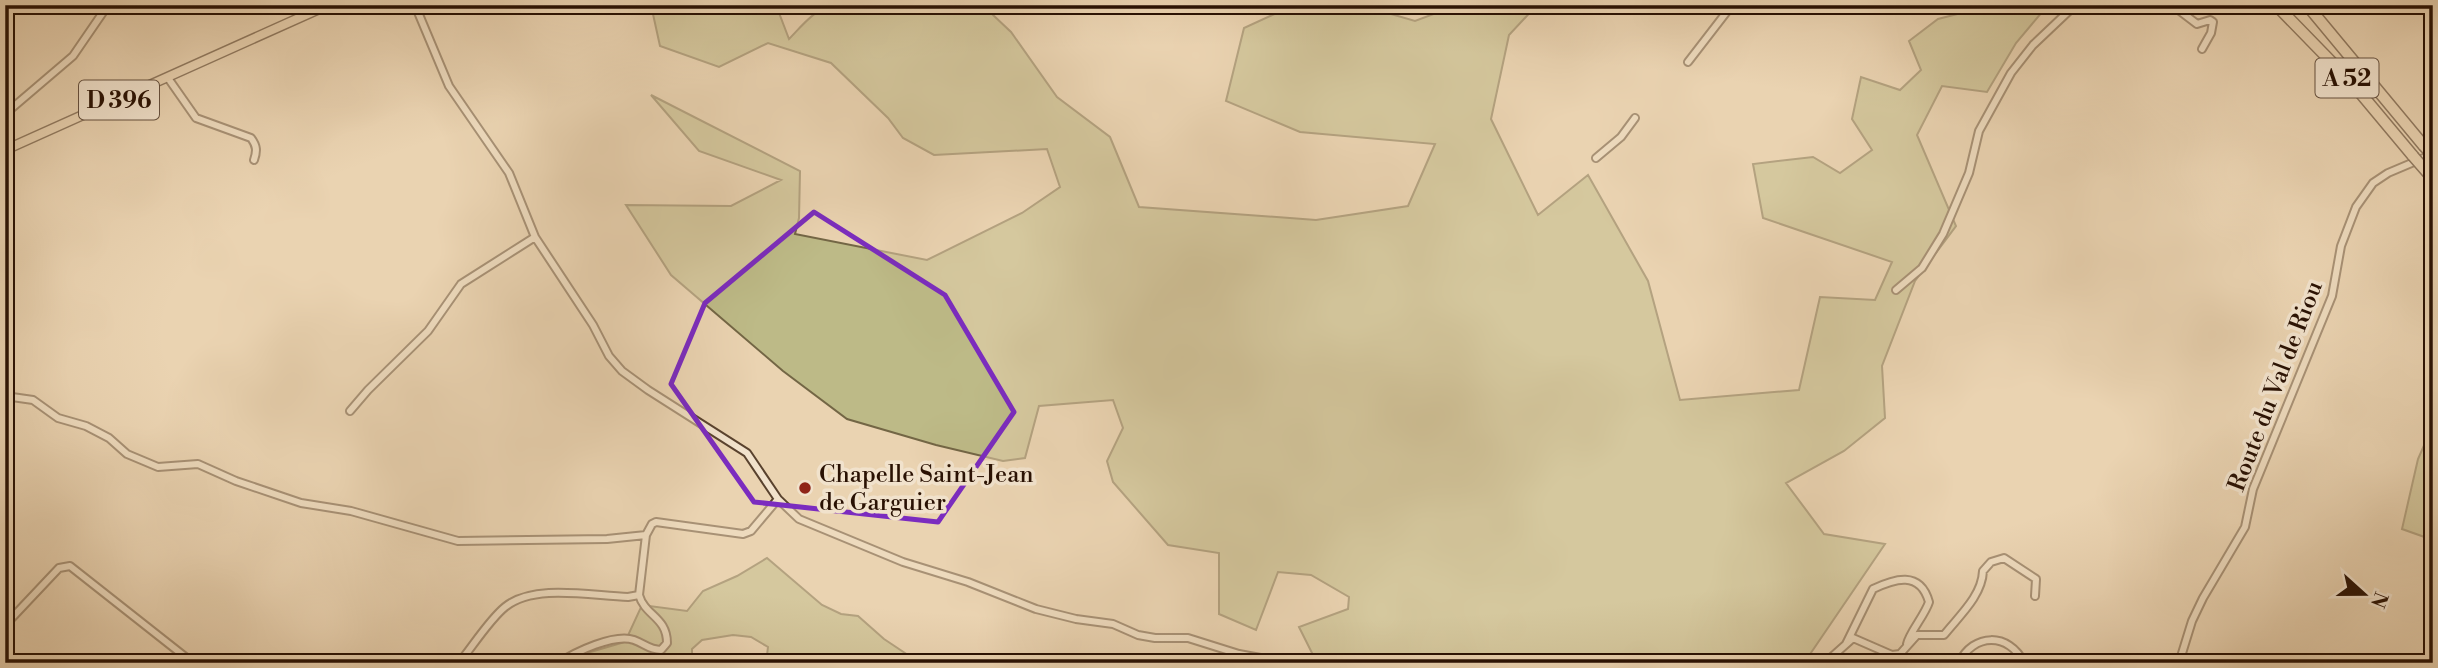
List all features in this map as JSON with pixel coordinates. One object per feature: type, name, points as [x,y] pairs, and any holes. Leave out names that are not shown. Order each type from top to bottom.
[{"type":"highway","name":"A 52","points":[[2276,5],[2352,83],[2433,179]]},
{"type":"highway","name":"A 52","points":[[2307,5],[2433,155]]},
{"type":"main road","name":"D 396","points":[[5,150],[328,5]]},
{"type":"street","points":[[5,114],[73,56],[108,5]]},
{"type":"street","points":[[415,5],[449,86],[509,173],[535,237],[593,324],[609,356],[622,371],[747,453],[778,499],[799,519],[903,562],[968,582],[1035,609],[1113,624],[1138,635],[1188,638],[1239,654],[1287,663]]},
{"type":"street","points":[[1688,62],[1732,5]]},
{"type":"street","points":[[1896,290],[1922,268],[1943,234],[1969,173],[1979,131],[2011,73],[2034,45],[2078,5]]},
{"type":"street","points":[[2175,5],[2197,24],[2212,20],[2211,33],[2202,49]]},
{"type":"street","points":[[2433,48],[2429,53],[2433,56]]},
{"type":"street","points":[[168,78],[196,118],[251,138],[257,152],[254,160]]},
{"type":"street","points":[[1596,158],[1621,136],[1635,118]]},
{"type":"street","name":"Route du Val de Riou","points":[[2179,663],[2192,621],[2203,598],[2245,527],[2253,489],[2332,296],[2341,246],[2356,207],[2373,183],[2388,173],[2433,155]]},
{"type":"street","points":[[350,411],[428,331],[461,284],[535,237]]},
{"type":"street","points":[[5,396],[33,400],[58,418],[86,426],[109,438],[127,454],[158,467],[198,464],[236,481],[301,503],[351,511],[458,541],[607,539],[646,535]]},
{"type":"street","points":[[559,663],[573,653],[622,638],[634,640],[650,650],[661,650],[667,643],[667,632],[642,604],[639,595],[646,535],[652,524],[664,522],[743,534],[751,531],[778,499]]},
{"type":"street","points":[[1825,663],[1856,638],[1892,654],[1900,654],[1917,635],[1944,635],[1973,598],[1983,580],[1983,571],[1992,562],[2004,558],[2036,579],[2035,596]]},
{"type":"street","points":[[5,620],[9,621],[59,568],[70,566],[193,663]]},
{"type":"street","points":[[1846,646],[1872,589],[1892,580],[1906,579],[1921,588],[1929,602],[1917,628],[1908,638],[1907,646]]},
{"type":"street","points":[[459,663],[504,608],[522,597],[553,593],[628,597],[639,595]]},
{"type":"street","points":[[1959,663],[1962,656],[1973,647],[1994,639],[2002,640],[2015,648],[2024,663]]},
{"type":"highlighted area","points":[[814,212],[945,295],[1014,412],[938,522],[754,502],[671,384],[705,303]]},
{"type":"shaded area","points":[[651,5],[776,5],[789,39],[813,15],[831,6],[868,5],[915,13],[921,5],[997,5],[993,15],[1011,32],[1057,97],[1110,137],[1139,207],[1316,220],[1408,206],[1435,144],[1300,132],[1226,101],[1244,28],[1294,5],[1360,5],[1415,21],[1447,9],[1447,5],[1537,5],[1509,35],[1491,119],[1538,215],[1588,175],[1648,281],[1680,400],[1799,390],[1820,297],[1875,300],[1892,262],[1763,218],[1753,164],[1813,157],[1840,173],[1872,150],[1852,119],[1861,77],[1900,90],[1921,70],[1909,41],[1938,19],[1973,10],[2043,11],[2016,43],[1987,92],[1942,86],[1917,135],[1956,226],[1915,281],[1882,366],[1885,418],[1844,451],[1786,483],[1824,534],[1885,544],[1804,663],[1317,663],[1299,627],[1348,609],[1349,597],[1311,575],[1278,572],[1256,630],[1219,614],[1219,553],[1168,545],[1113,482],[1107,461],[1123,428],[1113,400],[1039,406],[1025,458],[1003,461],[936,445],[847,419],[783,371],[671,275],[626,205],[731,206],[781,180],[699,151],[651,95],[800,171],[799,218],[795,234],[927,260],[1022,213],[1060,187],[1047,149],[934,155],[903,138],[888,118],[831,63],[768,43],[719,67],[660,46]]},
{"type":"shaded area","points":[[2433,425],[2433,540],[2402,529],[2418,459]]},
{"type":"shaded area","points":[[767,558],[822,605],[841,614],[858,616],[884,639],[911,657],[934,655],[951,663],[766,663],[768,647],[751,637],[733,635],[702,640],[692,649],[692,663],[566,663],[587,653],[625,642],[642,605],[687,611],[703,591],[737,576]]},
{"type":"place","name":"Chapelle Saint-Jean de Garguier","points":[[805,488]]}]
